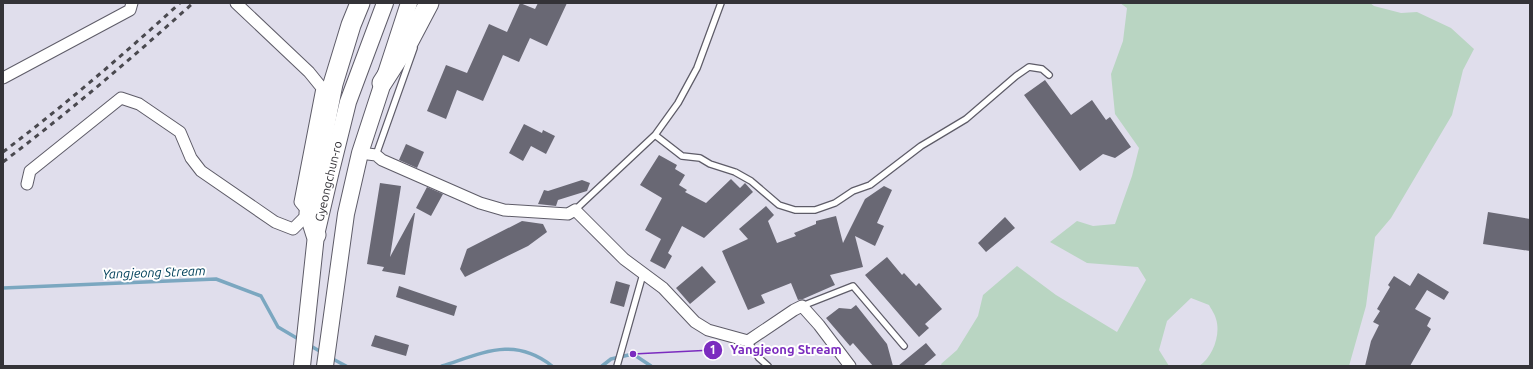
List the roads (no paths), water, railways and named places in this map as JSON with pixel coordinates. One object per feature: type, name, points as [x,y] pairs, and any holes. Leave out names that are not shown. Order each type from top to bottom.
[{"type":"highway","points":[[316,235],[309,213],[330,99],[351,25],[360,3]]},
{"type":"highway","points":[[382,83],[409,41],[429,3]]},
{"type":"main road","name":"Gyeongchun-ro","points":[[302,361],[316,235],[348,102],[385,3]]},
{"type":"main road","name":"Gyeongchun-ro","points":[[325,366],[346,214],[360,153],[409,3]]},
{"type":"street","points":[[3,78],[130,10],[132,3]]},
{"type":"street","points":[[27,184],[30,171],[121,98],[139,104],[180,132],[191,158],[201,171],[274,222],[293,229],[309,213],[300,202],[322,88],[309,72],[236,3]]},
{"type":"street","points":[[360,153],[376,155],[382,160],[480,203],[504,210],[568,214],[575,210],[624,260],[663,288],[695,322],[708,330],[748,341],[802,306],[819,325],[850,366]]},
{"type":"lane","points":[[575,210],[655,135],[678,103],[698,68],[721,3]]},
{"type":"lane","points":[[376,155],[416,43]]},
{"type":"lane","points":[[655,135],[682,156],[700,158],[710,164],[735,172],[751,180],[778,205],[795,210],[815,210],[834,203],[853,191],[870,185],[921,146],[966,119],[1016,76],[1029,68],[1042,69],[1049,75]]},
{"type":"lane","points":[[617,366],[643,274]]},
{"type":"lane","points":[[802,306],[853,286],[904,346]]},
{"type":"lane","points":[[748,341],[759,358],[768,366]]},
{"type":"waterway","name":"Yangjeong Stream","points":[[3,288],[216,279],[261,296],[278,327],[300,340]]},
{"type":"waterway","name":"Yangjeong Stream","points":[[309,345],[323,353]]},
{"type":"waterway","name":"Yangjeong Stream","points":[[442,366],[485,352],[511,349],[538,357],[552,366]]},
{"type":"waterway","name":"Yangjeong Stream","points":[[602,366],[611,359],[633,354],[651,366]]},
{"type":"waterway","name":"Yangjeong Stream","points":[[331,358],[346,366]]},
{"type":"railway","points":[[3,152],[49,116],[137,42],[180,3]]},
{"type":"railway","points":[[3,162],[100,85],[193,3]]},
{"type":"place","name":"Yangjeong Stream","points":[[633,354]]}]
